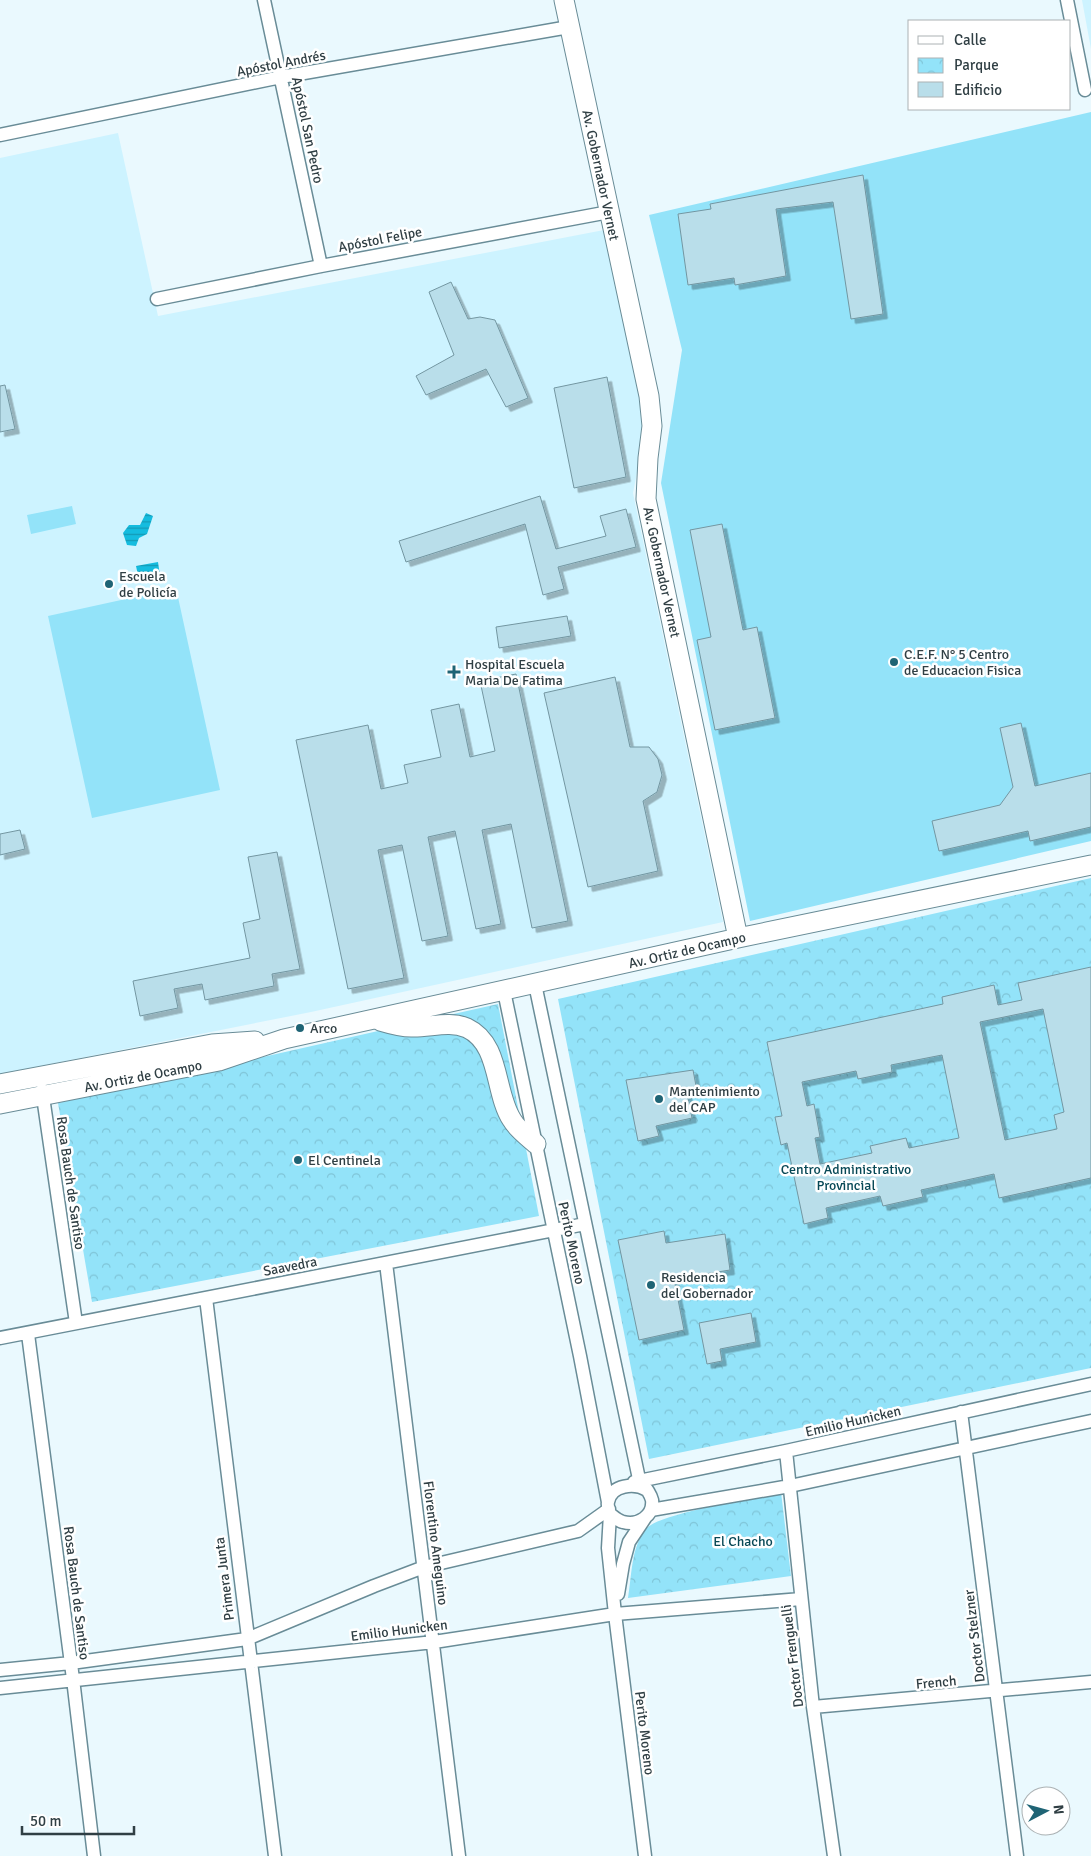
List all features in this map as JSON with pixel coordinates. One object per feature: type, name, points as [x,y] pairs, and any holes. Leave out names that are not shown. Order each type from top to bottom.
[{"type":"main road","name":"Av. Gobernador Vernet","points":[[564,0],[650,396],[652,426],[646,499],[738,938]]},
{"type":"main road","name":"Av. Ortiz de Ocampo","points":[[0,1104],[219,1061],[284,1039],[738,938],[1091,865]]},
{"type":"main road","points":[[374,1019],[412,1028],[448,1024],[467,1028],[478,1036],[488,1050],[504,1104],[512,1121],[536,1144]]},
{"type":"main road","name":"Av. Ortiz de Ocampo","points":[[0,1084],[212,1044],[284,1039]]},
{"type":"street","name":"Apóstol San Pedro","points":[[264,0],[321,266]]},
{"type":"street","points":[[1067,0],[1085,90]]},
{"type":"street","name":"Apóstol Andrés","points":[[0,134],[281,78],[570,27]]},
{"type":"street","name":"Apóstol Felipe","points":[[157,299],[609,212]]},
{"type":"street","name":"Perito Moreno","points":[[535,984],[585,1224],[643,1485]]},
{"type":"street","name":"Perito Moreno","points":[[504,991],[609,1509],[608,1548],[645,1856]]},
{"type":"street","name":"Rosa Bauch de Santiso","points":[[40,1077],[76,1323]]},
{"type":"street","name":"Saavedra","points":[[0,1338],[585,1224]]},
{"type":"street","name":"Florentino Ameguino","points":[[386,1263],[459,1856]]},
{"type":"street","name":"Primera Junta","points":[[206,1298],[275,1856]]},
{"type":"street","name":"Rosa Bauch de Santiso","points":[[28,1334],[94,1856]]},
{"type":"street","name":"Emilio Hunicken","points":[[0,1670],[71,1663],[247,1639],[424,1567],[578,1531],[609,1509],[615,1491],[622,1487],[643,1485],[786,1451],[1091,1384]]},
{"type":"street","name":"Doctor Stelzner","points":[[961,1412],[1017,1856]]},
{"type":"street","points":[[609,1509],[623,1522],[634,1523],[648,1514],[790,1486],[1091,1421]]},
{"type":"street","name":"Doctor Frenguelli","points":[[786,1451],[813,1707],[834,1856]]},
{"type":"street","points":[[643,1485],[652,1500],[648,1514]]},
{"type":"street","name":"Perito Moreno","points":[[615,1614],[623,1564],[629,1542],[648,1514]]},
{"type":"street","name":"Emilio Hunicken","points":[[0,1688],[434,1642],[615,1614],[801,1599]]},
{"type":"street","name":"French","points":[[813,1707],[1091,1682]]},
{"type":"shaded area","points":[[1082,0],[1091,0],[1091,49]]},
{"type":"shaded area","name":"Hospital Escuela Maria De Fatima","points":[[118,133],[158,316],[604,230],[646,427],[633,493],[723,922],[311,1012],[0,1074],[0,158]]},
{"type":"shaded area","points":[[146,513],[153,516],[147,534],[139,538],[136,546],[127,545],[123,533],[129,525],[140,525]]},
{"type":"shaded area","points":[[158,562],[160,576],[139,580],[136,566]]},
{"type":"green space","name":"C.E.F. N° 5 Centro de Educacion Fisica","points":[[1091,112],[1091,841],[750,921],[661,483],[682,350],[649,215]]},
{"type":"green space","points":[[72,506],[76,524],[31,534],[27,515]]},
{"type":"green space","points":[[176,588],[220,790],[92,818],[48,616]]},
{"type":"green space","name":"Centro Administrativo Provincial","points":[[1091,878],[1091,1368],[649,1459],[558,999]]},
{"type":"green space","name":"El Centinela","points":[[498,1004],[539,1216],[92,1302],[58,1103]]},
{"type":"green space","name":"El Chacho","points":[[781,1492],[791,1576],[628,1598],[635,1552],[647,1528],[670,1517]]},
{"type":"building","points":[[863,175],[883,314],[851,319],[833,202],[776,209],[786,276],[735,285],[734,278],[688,285],[678,214],[711,209],[710,204]]},
{"type":"building","points":[[451,282],[468,319],[480,317],[495,320],[528,398],[506,407],[486,369],[426,395],[416,376],[454,355],[429,292]]},
{"type":"building","points":[[607,377],[626,477],[574,488],[554,388]]},
{"type":"building","points":[[5,385],[15,429],[0,432],[0,386]]},
{"type":"building","points":[[540,496],[556,549],[606,536],[600,516],[626,509],[636,547],[558,567],[564,589],[543,595],[525,524],[406,562],[399,541]]},
{"type":"building","points":[[722,524],[743,630],[757,627],[775,718],[715,730],[697,640],[711,637],[690,530]]},
{"type":"building","points":[[567,616],[571,636],[499,648],[496,627]]},
{"type":"building","points":[[516,674],[568,921],[532,928],[511,824],[482,830],[501,924],[476,929],[455,831],[428,837],[448,936],[422,941],[402,845],[378,850],[404,978],[348,989],[296,740],[368,725],[381,789],[408,783],[404,765],[441,757],[431,710],[459,704],[470,757],[495,751],[480,681]]},
{"type":"building","points":[[615,677],[630,747],[649,747],[658,759],[662,775],[657,792],[643,801],[658,871],[588,887],[544,693]]},
{"type":"building","points":[[1021,723],[1035,786],[1091,773],[1091,827],[1030,841],[1028,831],[939,851],[932,821],[1000,805],[1013,787],[1000,728]]},
{"type":"building","points":[[20,830],[25,849],[0,855],[0,834]]},
{"type":"building","points":[[277,852],[300,969],[272,974],[274,986],[205,1000],[202,984],[174,989],[178,1008],[140,1016],[133,981],[250,958],[243,923],[260,919],[248,857]]},
{"type":"building","points":[[1091,967],[1091,1178],[999,1198],[994,1174],[921,1190],[923,1197],[883,1206],[880,1196],[826,1208],[828,1218],[804,1224],[787,1143],[781,1145],[775,1117],[782,1116],[767,1042],[943,1004],[942,997],[994,985],[998,1005],[1022,1000],[1018,983]],"holes":[[[1043,1009],[1064,1112],[1054,1115],[1057,1129],[1005,1140],[980,1022]],[[942,1055],[959,1138],[909,1148],[906,1138],[870,1146],[872,1153],[820,1164],[815,1138],[820,1137],[814,1104],[807,1106],[802,1082],[856,1071],[858,1079],[892,1072],[891,1065]]]},
{"type":"building","name":"Mantenimiento del CAP","points":[[693,1070],[697,1091],[687,1093],[692,1118],[656,1126],[659,1136],[638,1141],[626,1080]]},
{"type":"building","name":"Residencia del Gobernador","points":[[664,1231],[666,1243],[725,1234],[730,1270],[674,1279],[684,1330],[639,1340],[618,1240]]},
{"type":"building","points":[[751,1313],[756,1342],[720,1349],[722,1361],[707,1364],[699,1323]]},
{"type":"place","name":"Escuela de Policía","points":[[109,584]]},
{"type":"place","name":"C.E.F. N° 5 Centro de Educacion Fisica","points":[[894,662]]},
{"type":"place","name":"Hospital Escuela Maria De Fatima","points":[[454,672]]},
{"type":"place","name":"Arco","points":[[300,1028]]},
{"type":"place","name":"Mantenimiento del CAP","points":[[659,1099]]},
{"type":"place","name":"El Centinela","points":[[298,1160]]},
{"type":"place","name":"Residencia del Gobernador","points":[[651,1285]]}]
